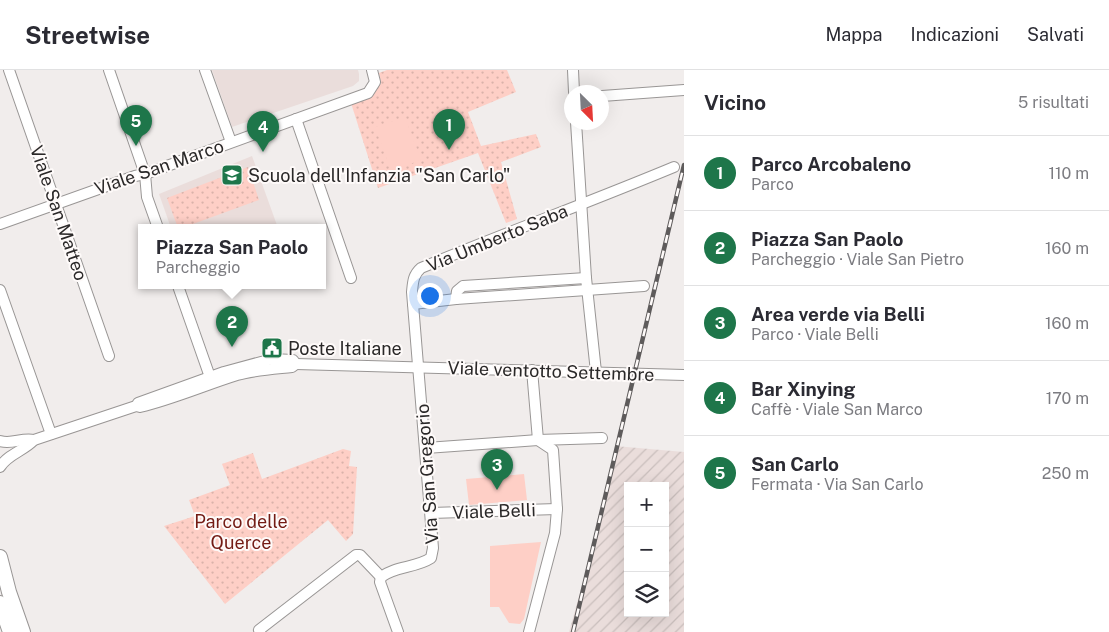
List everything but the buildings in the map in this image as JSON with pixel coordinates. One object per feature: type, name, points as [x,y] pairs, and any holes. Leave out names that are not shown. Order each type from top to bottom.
[{"type":"main road","points":[[0,557],[9,592],[23,632]]},
{"type":"main road","points":[[0,603],[10,632]]},
{"type":"street","name":"Viale San Matteo","points":[[9,70],[109,356]]},
{"type":"street","points":[[109,70],[145,174],[147,197],[157,224]]},
{"type":"street","points":[[205,70],[232,142]]},
{"type":"street","name":"Viale San Marco","points":[[0,224],[356,98],[368,93],[372,88],[375,82],[372,70]]},
{"type":"street","points":[[573,70],[574,85]]},
{"type":"street","points":[[609,95],[684,90]]},
{"type":"street","points":[[296,119],[351,278]]},
{"type":"street","points":[[577,130],[583,205],[586,278],[596,372]]},
{"type":"street","name":"Via Umberto Saba","points":[[419,366],[413,279],[421,268],[485,241],[583,205],[674,167]]},
{"type":"street","points":[[456,299],[457,291],[463,286],[586,278]]},
{"type":"street","points":[[414,304],[456,299],[644,286]]},
{"type":"street","points":[[179,289],[214,379]]},
{"type":"street","points":[[0,290],[51,434]]},
{"type":"street","name":"Viale ventotto Settembre","points":[[214,379],[254,371],[292,367],[296,364],[684,375]]},
{"type":"street","name":"Via San Gregorio","points":[[380,577],[386,573],[423,563],[431,558],[433,548],[419,366]]},
{"type":"street","points":[[532,370],[538,440]]},
{"type":"street","points":[[0,467],[3,461],[34,440],[136,406],[154,404],[186,393],[214,379]]},
{"type":"street","points":[[136,406],[138,402],[214,379]]},
{"type":"street","points":[[426,448],[538,440],[602,438]]},
{"type":"street","points":[[0,441],[5,443],[28,439],[34,440]]},
{"type":"street","points":[[529,632],[555,533],[557,509],[553,450],[538,440]]},
{"type":"street","name":"Viale Belli","points":[[431,513],[557,509]]},
{"type":"street","points":[[260,632],[259,630],[356,555],[360,555],[380,577],[380,582],[398,632]]},
{"type":"shaded area","points":[[212,70],[358,70],[359,81],[353,86],[232,127]]},
{"type":"shaded area","name":"Scuola dell'Infanzia \"San Carlo\"","points":[[252,156],[277,224],[170,224],[159,194]]},
{"type":"shaded area","points":[[615,446],[684,452],[684,632],[569,632],[606,500]]},
{"type":"green space","points":[[387,70],[507,70],[516,92],[468,112],[481,146],[536,134],[541,147],[501,162],[517,219],[506,223],[478,153],[378,188],[351,103],[371,96],[381,83],[379,73]]},
{"type":"green space","points":[[405,117],[421,160],[391,171],[375,127]]},
{"type":"green space","points":[[248,167],[259,200],[193,224],[177,224],[167,198]]},
{"type":"green space","name":"Parco delle Querce","points":[[343,449],[351,451],[349,466],[357,467],[353,534],[346,541],[328,520],[225,604],[164,526],[195,516],[189,500],[230,485],[222,464],[253,453],[262,479]]},
{"type":"green space","points":[[524,474],[527,500],[469,505],[466,479]]},
{"type":"green space","points":[[541,542],[524,619],[520,624],[509,623],[499,607],[490,607],[490,546]]},
{"type":"railway","points":[[573,632],[684,165]]},
{"type":"place","name":"San Carlo","points":[[136,146]]},
{"type":"place","name":"Parco Arcobaleno","points":[[449,150]]},
{"type":"place","name":"Bar Xinying","points":[[263,152]]},
{"type":"place","name":"Scuola dell'Infanzia \"San Carlo\"","points":[[232,175]]},
{"type":"place","name":"Piazza San Paolo","points":[[232,347]]},
{"type":"place","name":"Poste Italiane","points":[[272,348]]},
{"type":"place","name":"Area verde via Belli","points":[[497,490]]}]
